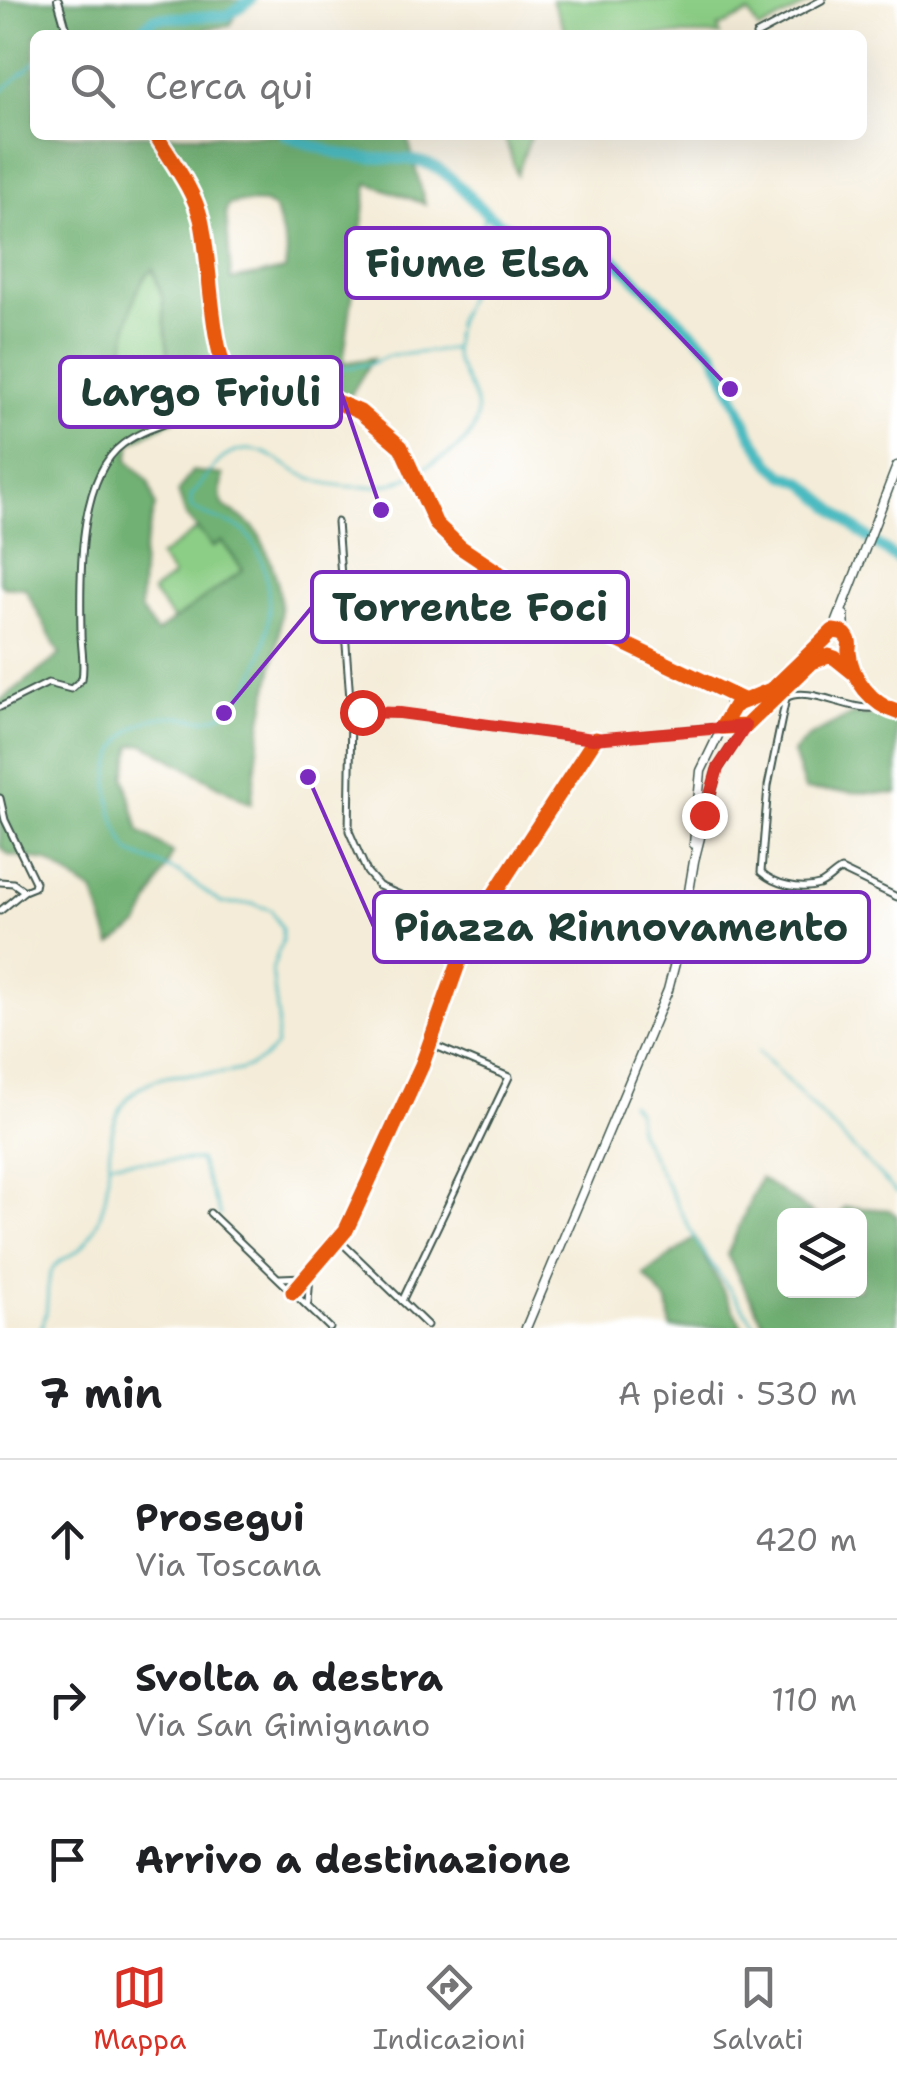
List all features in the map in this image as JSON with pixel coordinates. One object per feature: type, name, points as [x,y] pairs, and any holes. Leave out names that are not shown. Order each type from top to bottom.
[{"type":"main road","points":[[694,860],[700,774],[722,727],[730,712],[746,700],[772,690],[822,644],[845,606],[897,466]]},
{"type":"main road","points":[[845,606],[848,650],[855,674],[882,707],[897,712]]},
{"type":"main road","points":[[828,633],[838,631],[846,635]]},
{"type":"main road","points":[[822,644],[855,674]]},
{"type":"main road","points":[[526,1328],[663,1004],[677,959],[694,860],[716,772],[750,722],[812,662],[848,650]]},
{"type":"main road","points":[[746,700],[754,708],[750,722]]},
{"type":"main road","points":[[722,727],[750,722]]},
{"type":"street","points":[[58,0],[67,30]]},
{"type":"street","points":[[765,30],[822,0]]},
{"type":"street","points":[[159,140],[200,214],[223,364],[230,380],[255,392],[342,403],[388,432],[408,457],[444,534],[556,611],[746,700]]},
{"type":"street","points":[[0,707],[38,686],[48,683],[70,690],[82,679],[84,544],[96,480],[109,457],[126,442],[191,416],[238,386]]},
{"type":"street","points":[[338,522],[351,713],[348,828],[367,872],[379,886],[473,926]]},
{"type":"street","points":[[726,690],[730,712]]},
{"type":"street","points":[[882,707],[789,696],[784,704],[768,786],[761,872],[771,882],[804,887],[818,885],[841,870],[897,897]]},
{"type":"street","points":[[351,713],[400,713],[595,739],[722,727]]},
{"type":"street","points":[[292,1292],[340,1240],[430,1044],[473,926],[595,739]]},
{"type":"street","points":[[0,798],[4,820],[35,882],[34,887],[0,911]]},
{"type":"street","points":[[0,882],[13,883],[24,892]]},
{"type":"street","points":[[402,1301],[509,1078],[430,1044]]},
{"type":"street","points":[[210,1213],[330,1328]]},
{"type":"street","points":[[340,1240],[427,1327]]},
{"type":"street","points":[[277,1277],[299,1278],[311,1272]]},
{"type":"street","points":[[309,1308],[306,1291],[311,1272]]},
{"type":"green space","points":[[0,0],[244,0],[230,26],[205,30],[30,30],[30,140],[408,140],[425,204],[368,183],[343,363],[373,358],[347,401],[241,384],[131,443],[128,460],[149,482],[155,506],[143,552],[140,609],[156,633],[243,570],[222,541],[213,547],[186,516],[178,492],[192,471],[223,475],[223,504],[253,527],[269,557],[279,591],[280,619],[251,804],[144,744],[132,745],[125,777],[139,831],[173,853],[139,925],[111,945],[94,893],[47,861],[9,855],[0,846],[0,701],[60,655],[25,588],[2,586]],"holes":[[[265,203],[275,210],[287,252],[285,270],[231,280],[228,205]],[[153,269],[162,297],[172,392],[155,412],[129,417],[120,410],[126,335],[136,295]]]},
{"type":"green space","points":[[552,0],[815,0],[759,30],[749,13],[719,30],[565,30]]},
{"type":"green space","points":[[506,140],[529,140],[517,174]]},
{"type":"green space","points":[[152,268],[162,297],[172,392],[155,412],[129,417],[120,411],[126,335],[135,295]]},
{"type":"green space","points":[[199,528],[212,547],[221,541],[243,570],[174,621],[152,592],[173,576],[159,557]]},
{"type":"green space","points":[[853,714],[897,718],[897,794],[805,790],[793,753],[807,738]]},
{"type":"green space","points":[[760,1178],[805,1208],[777,1208],[777,1298],[867,1298],[867,1208],[889,1210],[897,1216],[897,1328],[766,1328],[727,1255]]},
{"type":"green space","points":[[695,1238],[743,1328],[671,1328],[668,1303],[644,1275]]},
{"type":"waterway","points":[[143,30],[155,18],[227,16],[251,0]]},
{"type":"waterway","points":[[0,93],[30,66]]},
{"type":"waterway","points":[[298,140],[350,156],[428,164],[451,178],[500,223],[525,232],[581,240],[603,249],[714,352],[752,436],[771,464],[784,475],[803,482],[897,559]]},
{"type":"waterway","points":[[41,1328],[52,1271],[82,1246],[98,1220],[105,1198],[113,1128],[125,1102],[151,1081],[243,1069],[260,1061],[276,1046],[278,1020],[272,970],[282,929],[271,910],[254,904],[221,903],[180,873],[131,853],[120,835],[109,794],[115,753],[125,737],[140,724],[162,717],[207,719],[222,714],[239,699],[262,655],[269,601],[258,552],[241,529],[191,507],[191,496],[217,463],[239,451],[272,456],[321,482],[368,487],[406,478],[462,443],[472,432],[477,414],[454,346],[459,318],[476,274],[485,213]]},
{"type":"waterway","points":[[265,382],[370,364],[388,356],[454,349]]},
{"type":"waterway","points":[[758,1051],[897,1193]]},
{"type":"waterway","points":[[630,1103],[637,1111],[638,1130],[699,1246],[757,1328]]},
{"type":"waterway","points":[[110,1162],[199,1160],[220,1215]]},
{"type":"cycle path","points":[[159,140],[187,186],[201,219],[219,349],[231,381],[252,392],[332,400],[360,412],[401,447],[436,524],[460,547],[556,611],[745,701]]},
{"type":"cycle path","points":[[855,674],[829,656],[812,662],[746,726],[722,727],[735,705],[773,689],[833,631],[848,639],[854,672],[865,690],[897,712]]},
{"type":"cycle path","points":[[293,1292],[346,1230],[422,1065],[470,931],[595,739]]},
{"type":"place","name":"Fiume Elsa","points":[[730,389]]},
{"type":"place","name":"Largo Friuli","points":[[381,510]]},
{"type":"place","name":"Torrente Foci","points":[[224,713]]},
{"type":"place","name":"Piazza Rinnovamento","points":[[308,777]]},
{"type":"route","points":[[362,712],[400,713],[593,739],[746,726],[718,768],[704,815]]}]
